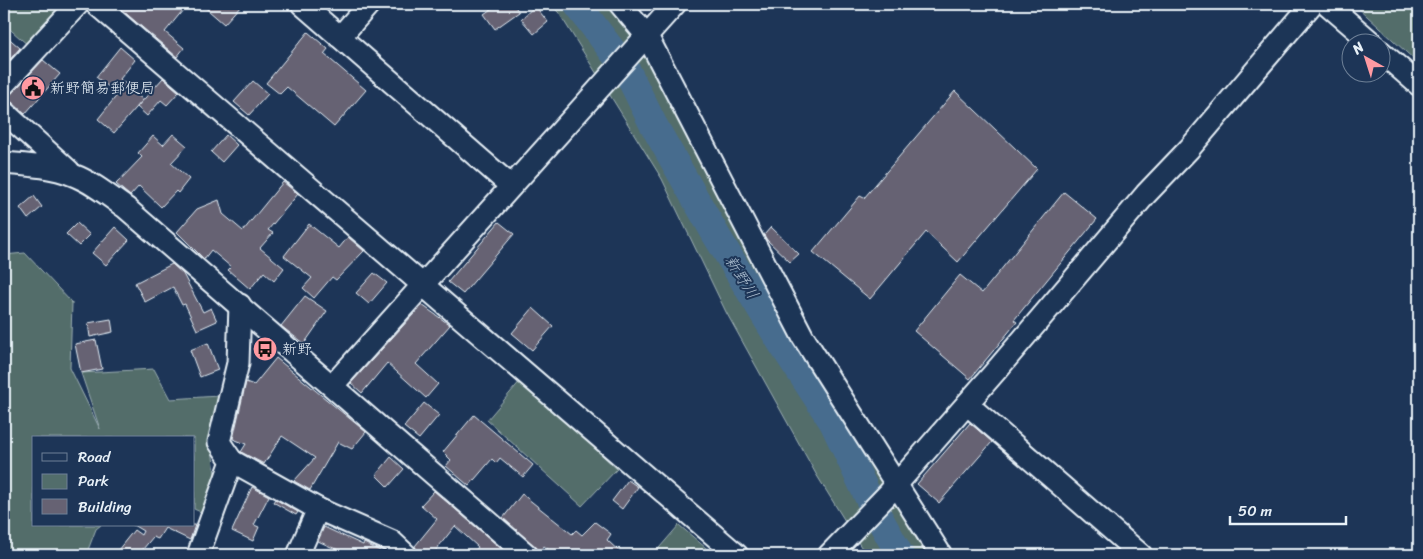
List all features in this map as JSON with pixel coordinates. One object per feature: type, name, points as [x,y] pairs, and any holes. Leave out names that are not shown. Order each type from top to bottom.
[{"type":"street","points":[[4,84],[78,4]]},
{"type":"street","points":[[96,4],[737,555]]},
{"type":"street","points":[[302,4],[511,186]]},
{"type":"street","points":[[340,37],[370,4]]},
{"type":"street","points":[[620,4],[647,36],[803,338],[893,488],[941,555]]},
{"type":"street","points":[[333,385],[424,286],[675,4]]},
{"type":"street","points":[[829,555],[893,488],[967,404],[1146,194],[1189,149],[1312,4]]},
{"type":"street","points":[[1327,4],[1359,32]]},
{"type":"street","points":[[1390,58],[1415,74]]},
{"type":"street","points":[[4,112],[73,174],[126,208],[333,385],[527,555]]},
{"type":"street","points":[[4,163],[44,167],[73,174]]},
{"type":"street","points":[[240,305],[238,362],[219,442],[232,461],[318,509],[391,541],[406,555]]},
{"type":"street","points":[[967,404],[1141,555]]},
{"type":"street","points":[[198,555],[232,461]]},
{"type":"street","points":[[298,555],[318,509]]},
{"type":"green space","points":[[4,4],[65,4],[29,46],[4,24]]},
{"type":"green space","points":[[550,4],[619,4],[836,400],[926,555],[866,555],[816,474],[726,312],[662,179],[559,13]]},
{"type":"green space","points":[[1354,4],[1419,4],[1419,64],[1390,37],[1390,32],[1384,32]]},
{"type":"green space","points":[[25,253],[72,303],[70,368],[100,429],[81,373],[154,369],[170,399],[219,396],[211,439],[216,483],[203,513],[195,509],[195,436],[32,436],[32,526],[100,526],[96,529],[86,555],[4,555],[4,255]]},
{"type":"green space","points":[[521,380],[617,469],[582,506],[487,420]]},
{"type":"green space","points":[[679,525],[713,554],[653,555]]},
{"type":"building","points":[[115,4],[188,4],[165,32],[184,48],[177,57]]},
{"type":"building","points":[[201,4],[242,4],[224,24]]},
{"type":"building","points":[[498,4],[513,4],[519,12],[495,29],[484,14]]},
{"type":"building","points":[[535,6],[548,22],[534,34],[521,19]]},
{"type":"building","points":[[308,32],[328,49],[324,54],[366,90],[334,127],[287,87],[280,94],[266,83]]},
{"type":"building","points":[[4,34],[20,48],[4,66]]},
{"type":"building","points":[[120,47],[135,60],[120,79],[143,100],[114,133],[98,119],[118,94],[96,77]]},
{"type":"building","points":[[43,60],[60,74],[25,114],[12,102],[4,100],[4,96],[13,92]]},
{"type":"building","points":[[163,78],[179,92],[167,105],[161,100],[147,116],[137,107]]},
{"type":"building","points":[[253,81],[268,94],[249,115],[234,102]]},
{"type":"building","points":[[955,91],[1037,169],[958,262],[926,232],[870,299],[813,252],[860,196],[864,198]]},
{"type":"building","points":[[173,134],[187,146],[171,163],[189,179],[178,193],[176,191],[161,207],[139,186],[130,196],[116,184],[142,157],[138,153],[153,136],[163,145]]},
{"type":"building","points":[[226,135],[237,145],[222,162],[211,152]]},
{"type":"building","points":[[283,182],[298,194],[268,230],[273,233],[260,248],[284,268],[274,281],[264,272],[250,289],[228,270],[231,267],[211,250],[204,259],[177,232],[197,209],[219,200],[223,214],[243,231]]},
{"type":"building","points":[[1064,192],[1097,219],[1014,320],[1017,322],[970,379],[914,331],[960,275],[982,293]]},
{"type":"building","points":[[34,196],[42,207],[28,219],[20,208]]},
{"type":"building","points":[[499,222],[514,234],[463,294],[448,282]]},
{"type":"building","points":[[77,223],[90,235],[79,246],[66,234]]},
{"type":"building","points":[[309,224],[339,248],[348,237],[364,251],[336,280],[332,277],[314,298],[303,288],[312,278],[284,256]]},
{"type":"building","points":[[115,227],[129,240],[106,265],[92,253]]},
{"type":"building","points":[[771,227],[799,254],[790,262],[764,235]]},
{"type":"building","points":[[172,264],[183,274],[203,312],[211,308],[217,321],[197,330],[185,304],[182,305],[173,287],[145,302],[135,283]]},
{"type":"building","points":[[374,273],[387,283],[369,304],[356,293]]},
{"type":"building","points":[[305,296],[327,311],[304,344],[281,326]]},
{"type":"building","points":[[422,305],[450,325],[416,364],[438,384],[426,398],[387,363],[362,393],[351,383]]},
{"type":"building","points":[[533,308],[553,326],[532,350],[512,333]]},
{"type":"building","points":[[111,319],[113,332],[90,337],[88,323]]},
{"type":"building","points":[[96,340],[102,369],[81,373],[75,344]]},
{"type":"building","points":[[208,343],[218,370],[200,377],[190,350]]},
{"type":"building","points":[[276,358],[366,432],[352,449],[338,442],[310,490],[294,481],[315,458],[282,436],[264,464],[241,452],[246,444],[233,439],[246,382],[254,385]]},
{"type":"building","points":[[424,403],[439,415],[419,439],[404,427]]},
{"type":"building","points":[[474,415],[533,465],[523,477],[500,458],[496,463],[492,459],[469,486],[446,466],[451,460],[443,452]]},
{"type":"building","points":[[970,423],[992,442],[939,503],[917,484]]},
{"type":"building","points":[[391,457],[404,469],[388,487],[376,475]]},
{"type":"building","points":[[628,480],[638,487],[622,509],[612,501]]},
{"type":"building","points":[[252,487],[269,496],[254,525],[259,527],[253,541],[232,531]]},
{"type":"building","points":[[434,491],[503,550],[499,555],[482,555],[476,550],[478,547],[455,526],[432,555],[418,555],[415,546],[437,519],[421,505]]},
{"type":"building","points":[[522,494],[572,534],[576,530],[582,535],[595,522],[611,534],[607,540],[623,555],[556,555],[544,546],[540,551],[503,518]]},
{"type":"building","points":[[275,499],[298,512],[296,515],[273,502]]},
{"type":"building","points":[[135,526],[195,526],[190,540],[165,528],[158,539],[153,537],[138,555],[114,555],[134,530],[141,535],[143,531]]},
{"type":"building","points":[[324,527],[388,555],[351,555],[331,547],[318,541]]},
{"type":"waterway","name":"新野川","points":[[577,4],[626,69],[653,124],[716,235],[782,344],[833,422],[872,505],[900,555]]},
{"type":"place","name":"新野簡易郵便局","points":[[33,88]]},
{"type":"place","name":"新野","points":[[265,349]]}]
